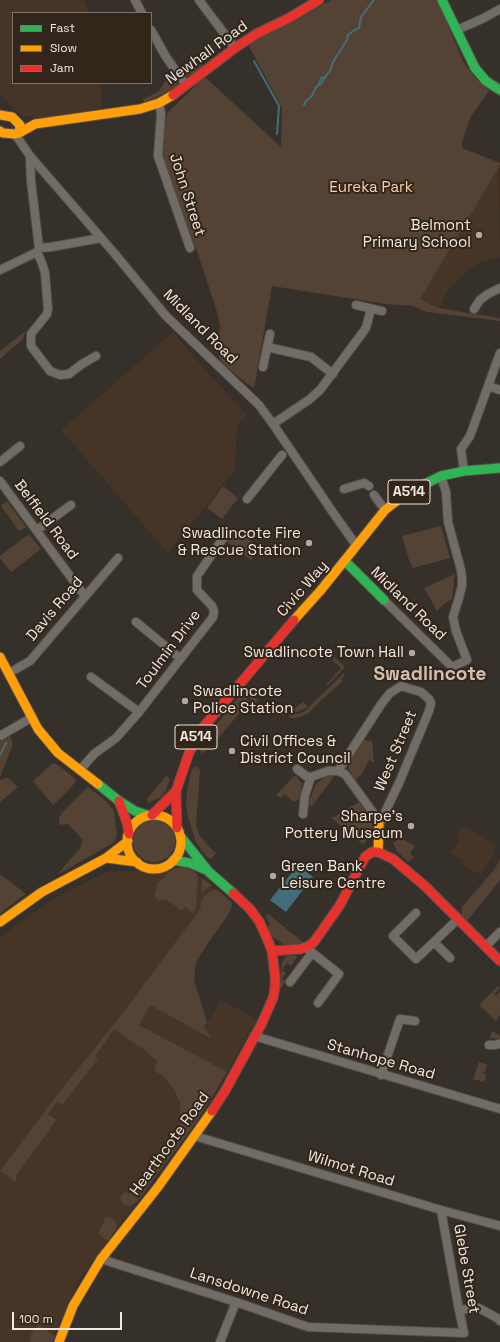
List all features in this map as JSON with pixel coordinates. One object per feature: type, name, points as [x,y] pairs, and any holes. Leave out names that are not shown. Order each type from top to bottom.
[{"type":"main road","name":"Newhall Road","points":[[17,133],[36,124],[140,109],[159,103],[168,99],[235,48],[256,34],[289,18],[319,0]]},
{"type":"main road","points":[[442,0],[470,59],[486,81],[500,90]]},
{"type":"main road","points":[[0,105],[20,125],[20,129],[17,133],[3,133],[0,131]]},
{"type":"main road","name":"Newhall Road","points":[[0,115],[36,124]]},
{"type":"main road","name":"Civic Way","points":[[177,828],[176,790],[189,753],[198,734],[345,561],[356,545],[385,510],[407,493],[441,476],[464,471],[500,468]]},
{"type":"main road","name":"Midland Road","points":[[345,561],[384,600]]},
{"type":"main road","points":[[0,657],[38,729],[58,753],[119,801],[135,810],[149,815],[160,815],[167,818],[177,828],[181,837],[209,872],[238,896],[250,909],[262,927],[272,951],[309,949],[340,905],[365,857],[372,852],[378,852],[388,856],[425,886],[500,961]]},
{"type":"main road","name":"Civic Way","points":[[149,815],[160,808],[176,790]]},
{"type":"main road","points":[[119,801],[128,823],[128,847],[137,862],[143,866],[155,869],[168,865],[180,850],[181,837]]},
{"type":"main road","points":[[0,922],[24,904],[60,882],[106,858],[128,838],[135,823],[149,815]]},
{"type":"main road","name":"West Street","points":[[378,852],[379,825]]},
{"type":"main road","points":[[106,858],[137,862]]},
{"type":"main road","points":[[173,860],[190,862],[209,872]]},
{"type":"main road","name":"Hearthcote Road","points":[[59,1342],[73,1306],[101,1259],[158,1187],[225,1091],[262,1023],[273,998],[275,976],[272,951]]},
{"type":"street","points":[[135,0],[141,12]]},
{"type":"street","points":[[198,0],[235,48]]},
{"type":"street","points":[[457,30],[500,9]]},
{"type":"street","points":[[152,32],[166,58],[186,86]]},
{"type":"street","name":"John Street","points":[[159,103],[161,114],[158,156],[190,248]]},
{"type":"street","name":"Midland Road","points":[[17,133],[30,156],[116,254],[166,316],[259,405],[274,424],[356,545]]},
{"type":"street","points":[[30,156],[38,250],[45,273],[48,309],[47,314],[31,334],[31,346],[50,371],[60,375],[69,374],[96,356]]},
{"type":"street","points":[[0,270],[38,250],[101,238]]},
{"type":"street","points":[[474,309],[480,300],[500,288]]},
{"type":"street","points":[[356,305],[382,311]]},
{"type":"street","points":[[274,424],[310,399],[320,390],[366,328],[371,309]]},
{"type":"street","points":[[263,367],[270,334]]},
{"type":"street","points":[[267,347],[311,357],[333,374]]},
{"type":"street","points":[[464,471],[461,449],[470,436],[500,353]]},
{"type":"street","points":[[488,386],[500,390]]},
{"type":"street","points":[[0,462],[20,446]]},
{"type":"street","points":[[247,499],[282,455]]},
{"type":"street","name":"Midland Road","points":[[384,600],[452,667],[467,660],[456,631],[453,616],[460,594],[462,578],[448,522],[446,492],[441,476]]},
{"type":"street","name":"Belfield Road","points":[[0,481],[85,595]]},
{"type":"street","points":[[344,489],[364,483],[369,486]]},
{"type":"street","points":[[374,495],[385,510]]},
{"type":"street","points":[[37,530],[71,505]]},
{"type":"street","name":"Toulmin Drive","points":[[80,770],[94,754],[116,738],[139,712],[212,617],[214,611],[212,606],[197,590],[197,576],[226,534]]},
{"type":"street","name":"Davis Road","points":[[9,673],[30,661],[118,558]]},
{"type":"street","points":[[136,622],[180,658]]},
{"type":"street","points":[[91,676],[139,712]]},
{"type":"street","name":"West Street","points":[[338,770],[390,693],[401,686],[426,695],[431,703],[409,760],[379,825]]},
{"type":"street","points":[[0,736],[32,718]]},
{"type":"street","points":[[297,769],[306,776],[312,777],[328,771],[338,770],[345,774],[377,818],[379,825]]},
{"type":"street","points":[[303,814],[305,795],[312,777]]},
{"type":"street","points":[[416,913],[393,936],[416,959],[458,919]]},
{"type":"street","points":[[486,946],[500,932]]},
{"type":"street","points":[[434,942],[450,958]]},
{"type":"street","points":[[290,982],[309,949],[338,974],[318,1003]]},
{"type":"street","points":[[381,1075],[400,1019],[415,1021]]},
{"type":"street","name":"Stanhope Road","points":[[254,1036],[381,1075],[500,1109]]},
{"type":"street","points":[[489,1045],[500,1044]]},
{"type":"street","name":"Wilmot Road","points":[[195,1136],[441,1210],[500,1226]]},
{"type":"street","name":"Glebe Street","points":[[441,1210],[458,1310],[464,1333]]},
{"type":"street","name":"Lansdowne Road","points":[[101,1259],[236,1302],[308,1327],[464,1333]]},
{"type":"street","points":[[220,1342],[236,1302]]},
{"type":"street","points":[[458,1310],[479,1308],[500,1321]]},
{"type":"shaded area","points":[[0,0],[83,0],[86,4],[88,12],[12,12],[12,84],[100,84],[102,108],[44,119],[21,115],[5,100],[0,93]]},
{"type":"shaded area","name":"Belmont Primary School","points":[[499,166],[500,257],[484,261],[472,267],[448,290],[439,308],[420,299]]},
{"type":"shaded area","points":[[173,332],[214,380],[248,416],[237,424],[235,469],[168,553],[61,430]]},
{"type":"shaded area","points":[[463,826],[492,842],[495,847],[495,852],[481,875],[461,864],[464,860],[451,853],[459,840],[456,838]]},
{"type":"shaded area","points":[[186,868],[202,878],[214,889],[210,891],[200,905],[201,908],[149,1005],[211,1038],[204,1027],[221,1000],[257,1019],[215,1094],[197,1121],[80,1278],[51,1342],[0,1342],[0,938],[37,910],[66,892],[107,872]]},
{"type":"green space","name":"Eureka Park","points":[[331,0],[437,0],[464,63],[472,74],[489,91],[471,116],[462,142],[462,148],[500,163],[500,165],[420,299],[438,308],[500,318],[500,321],[427,312],[413,306],[386,304],[272,286],[254,388],[225,366],[219,358],[218,346],[220,326],[217,312],[197,251],[161,156],[167,113],[205,77],[281,147],[282,108],[249,46],[258,36],[291,23]]},
{"type":"green space","points":[[202,64],[203,67],[185,77],[176,68]]},
{"type":"green space","points":[[172,71],[178,82],[174,88],[144,102],[143,99],[158,92]]},
{"type":"green space","points":[[25,331],[23,339],[0,359],[0,351]]},
{"type":"green space","points":[[223,486],[238,498],[222,519],[207,508]]},
{"type":"green space","points":[[7,501],[26,527],[19,531],[1,506]]},
{"type":"green space","points":[[441,526],[450,558],[413,568],[402,536]]},
{"type":"green space","points":[[236,530],[260,548],[251,560],[227,542]]},
{"type":"green space","points":[[29,534],[41,549],[11,572],[0,556]]},
{"type":"green space","points":[[455,574],[452,599],[445,603],[437,611],[424,588]]},
{"type":"green space","points":[[335,657],[345,667],[327,686],[326,685],[341,668],[332,660]]},
{"type":"green space","points":[[344,673],[345,675],[341,679],[343,681],[309,713],[297,718],[289,718],[289,713],[299,714],[305,711]]},
{"type":"green space","points":[[244,690],[258,700],[256,703],[242,693]]},
{"type":"green space","points":[[241,694],[250,701],[213,744],[202,754],[200,749],[204,740]]},
{"type":"green space","points":[[303,702],[308,706],[296,712],[293,710]]},
{"type":"green space","points":[[263,703],[275,706],[284,711],[283,716],[266,707],[262,708],[260,706]]},
{"type":"green space","points":[[10,736],[13,744],[0,777],[0,742]]},
{"type":"green space","points":[[364,740],[372,741],[374,763],[369,760],[362,774],[355,780],[348,764]]},
{"type":"green space","points":[[53,763],[58,765],[77,780],[53,805],[33,781]]},
{"type":"green space","points":[[196,766],[200,770],[196,826],[200,836],[216,853],[212,858],[208,858],[196,843],[188,817],[186,802],[188,785],[192,769]]},
{"type":"green space","points":[[329,775],[334,777],[311,807],[309,803],[314,788],[317,783]]},
{"type":"green space","points":[[166,776],[170,779],[165,792],[161,797],[148,803],[147,799]]},
{"type":"green space","points":[[296,776],[302,784],[299,799],[294,802],[284,794],[281,798],[276,795],[293,777]]},
{"type":"green space","points":[[7,777],[18,787],[0,802],[0,779],[2,780]]},
{"type":"green space","points":[[88,787],[106,801],[114,811],[117,835],[116,838],[113,843],[57,875],[81,847],[82,839],[68,824],[59,825],[59,818],[61,814]]},
{"type":"green space","points":[[359,802],[372,823],[372,828],[364,845],[330,817],[334,817]]},
{"type":"green space","points":[[154,820],[169,826],[175,841],[169,856],[154,862],[139,856],[133,841],[139,826]]},
{"type":"green space","points":[[401,838],[415,846],[410,854],[414,857],[408,862],[398,852],[393,843]]},
{"type":"green space","points":[[500,859],[500,880],[467,921],[462,916],[462,907],[494,870]]},
{"type":"green space","points":[[182,867],[191,869],[198,875],[196,907],[193,914],[186,907],[181,910],[166,899],[159,901],[154,897],[158,882],[160,882],[173,869]]},
{"type":"green space","points":[[0,874],[26,894],[0,914]]},
{"type":"green space","points":[[202,878],[212,885],[201,893]]},
{"type":"green space","points":[[214,889],[218,890],[232,903],[231,909],[196,962],[194,980],[207,1022],[204,1027],[212,1039],[150,1005],[139,1025],[227,1072],[197,1121],[137,1202],[131,1206],[126,1205],[123,1204],[120,1198],[124,1192],[130,1194],[180,1125],[180,1103],[174,1089],[163,1076],[154,1070],[157,1061],[143,1049],[114,1029],[95,1056],[98,1059],[62,1105],[57,1102],[48,1114],[56,1120],[16,1176],[16,1182],[0,1171],[54,1099],[119,1018],[201,908],[200,905],[205,895]]},
{"type":"green space","points":[[268,914],[304,943],[285,945],[273,937],[268,926],[270,925],[266,916]]},
{"type":"green space","points":[[289,955],[297,957],[291,966],[287,963],[282,970],[286,973],[282,979],[286,981],[279,990],[282,963]]},
{"type":"green space","points":[[498,986],[500,988],[494,994],[496,996],[500,992],[500,1015],[496,1021],[479,1005]]},
{"type":"green space","points":[[493,1031],[500,1036],[500,1039],[489,1038]]},
{"type":"green space","points":[[479,1062],[487,1065],[485,1072],[481,1072],[486,1074],[484,1082],[473,1079]]},
{"type":"green space","points":[[106,1217],[112,1218],[117,1227],[108,1241],[98,1234]]},
{"type":"green space","points":[[38,1325],[55,1336],[52,1342],[30,1342],[31,1334]]},
{"type":"water","points":[[298,865],[313,877],[286,912],[270,900]]},
{"type":"waterway","points":[[304,105],[312,96],[316,87],[322,83],[330,71],[333,62],[347,40],[348,35],[359,28],[361,17],[374,0]]},
{"type":"waterway","points":[[254,61],[279,106],[277,134]]},
{"type":"waterway","points":[[318,86],[321,78],[325,77]]},
{"type":"waterway","points":[[0,755],[6,743]]},
{"type":"traffic: fast","points":[[442,0],[475,68],[486,81],[500,90]]},
{"type":"traffic: fast","points":[[398,500],[407,493],[441,476],[464,471],[500,468]]},
{"type":"traffic: fast","points":[[345,561],[384,600]]},
{"type":"traffic: fast","points":[[98,784],[119,801],[135,811],[147,815]]},
{"type":"traffic: fast","points":[[181,837],[209,872],[233,893]]},
{"type":"traffic: fast","points":[[173,860],[190,863],[206,870]]},
{"type":"traffic: slow","points":[[19,133],[35,124],[140,109],[159,103],[173,95]]},
{"type":"traffic: slow","points":[[0,115],[12,117],[20,125],[19,133],[3,133],[0,131]]},
{"type":"traffic: slow","points":[[294,620],[321,590],[385,510],[398,500]]},
{"type":"traffic: slow","points":[[0,657],[38,729],[58,753],[98,784]]},
{"type":"traffic: slow","points":[[154,815],[164,817],[173,823],[179,832],[181,842],[179,852],[173,861],[164,867],[154,869],[144,867],[135,861],[129,852],[127,842],[129,832],[135,823],[144,817],[154,815]]},
{"type":"traffic: slow","points":[[378,852],[379,825]]},
{"type":"traffic: slow","points":[[0,922],[42,892],[106,858],[128,841]]},
{"type":"traffic: slow","points":[[106,858],[137,862]]},
{"type":"traffic: slow","points":[[59,1342],[73,1306],[101,1259],[158,1187],[212,1111]]},
{"type":"traffic: jam","points":[[173,95],[256,34],[289,18],[319,0]]},
{"type":"traffic: jam","points":[[152,815],[176,791],[189,753],[200,731],[294,620]]},
{"type":"traffic: jam","points":[[176,791],[177,828]]},
{"type":"traffic: jam","points":[[119,801],[127,823],[129,834]]},
{"type":"traffic: jam","points":[[272,951],[300,949],[307,947],[314,942],[340,905],[365,857],[372,852],[378,852],[393,859],[425,886],[500,961]]},
{"type":"traffic: jam","points":[[212,1111],[225,1091],[262,1023],[273,998],[275,988],[272,951],[266,936],[259,921],[250,909],[233,893]]},
{"type":"place","name":"Belmont Primary School","points":[[479,235]]},
{"type":"place","name":"Swadlincote Fire & Rescue Station","points":[[309,543]]},
{"type":"place","name":"Swadlincote Town Hall","points":[[412,653]]},
{"type":"place","name":"Swadlincote Police Station","points":[[185,701]]},
{"type":"place","name":"Civil Offices & District Council","points":[[232,751]]},
{"type":"place","name":"Sharpe's Pottery Museum","points":[[411,826]]},
{"type":"place","name":"Green Bank Leisure Centre","points":[[273,876]]},
{"type":"district","name":"Swadlincote","points":[[430,675]]}]
